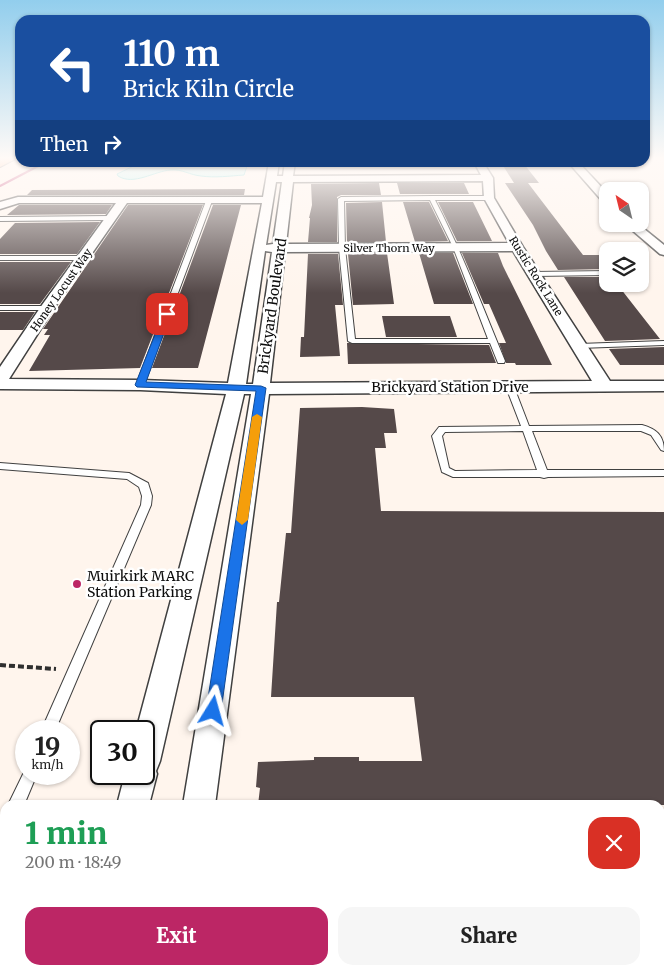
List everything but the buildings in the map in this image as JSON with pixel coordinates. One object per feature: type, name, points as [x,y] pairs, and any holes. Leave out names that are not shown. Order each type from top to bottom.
[{"type":"street","name":"Honey Locust Way","points":[[0,380],[47,308],[122,202]]},
{"type":"street","name":"Brickyard Boulevard","points":[[154,720],[236,389],[268,202]]},
{"type":"street","name":"Brickyard Boulevard","points":[[200,800],[280,248],[279,202]]},
{"type":"street","name":"Rustic Rock Lane","points":[[492,202],[517,247],[604,386]]},
{"type":"street","points":[[640,232],[664,252]]},
{"type":"street","name":"Silver Thorn Way","points":[[260,248],[517,247]]},
{"type":"street","name":"Brickyard Station Drive","points":[[0,384],[140,385],[236,389],[664,386]]},
{"type":"street","points":[[134,800],[138,785]]},
{"type":"lane","points":[[140,385],[208,202]]},
{"type":"lane","points":[[341,202],[342,248],[352,341],[494,341]]},
{"type":"lane","points":[[434,202],[456,247],[502,362]]},
{"type":"lane","points":[[0,219],[110,218]]},
{"type":"lane","points":[[0,258],[83,258]]},
{"type":"lane","points":[[534,274],[599,273]]},
{"type":"lane","points":[[0,308],[47,308]]},
{"type":"lane","points":[[579,346],[664,343]]},
{"type":"lane","points":[[510,387],[544,475]]},
{"type":"lane","points":[[664,448],[654,433],[642,428],[442,429],[437,436],[445,470],[453,474],[664,474]]},
{"type":"lane","points":[[0,466],[129,476],[144,486],[147,496],[146,505],[53,720]]},
{"type":"lane","points":[[18,800],[25,785]]},
{"type":"path","points":[[0,665],[74,671]]},
{"type":"slow traffic","points":[[242,520],[257,417]]},
{"type":"place","name":"Muirkirk MARC Station Parking","points":[[77,584]]},
{"type":"route","points":[[167,314],[140,385],[236,389],[261,388],[213,711]]}]
